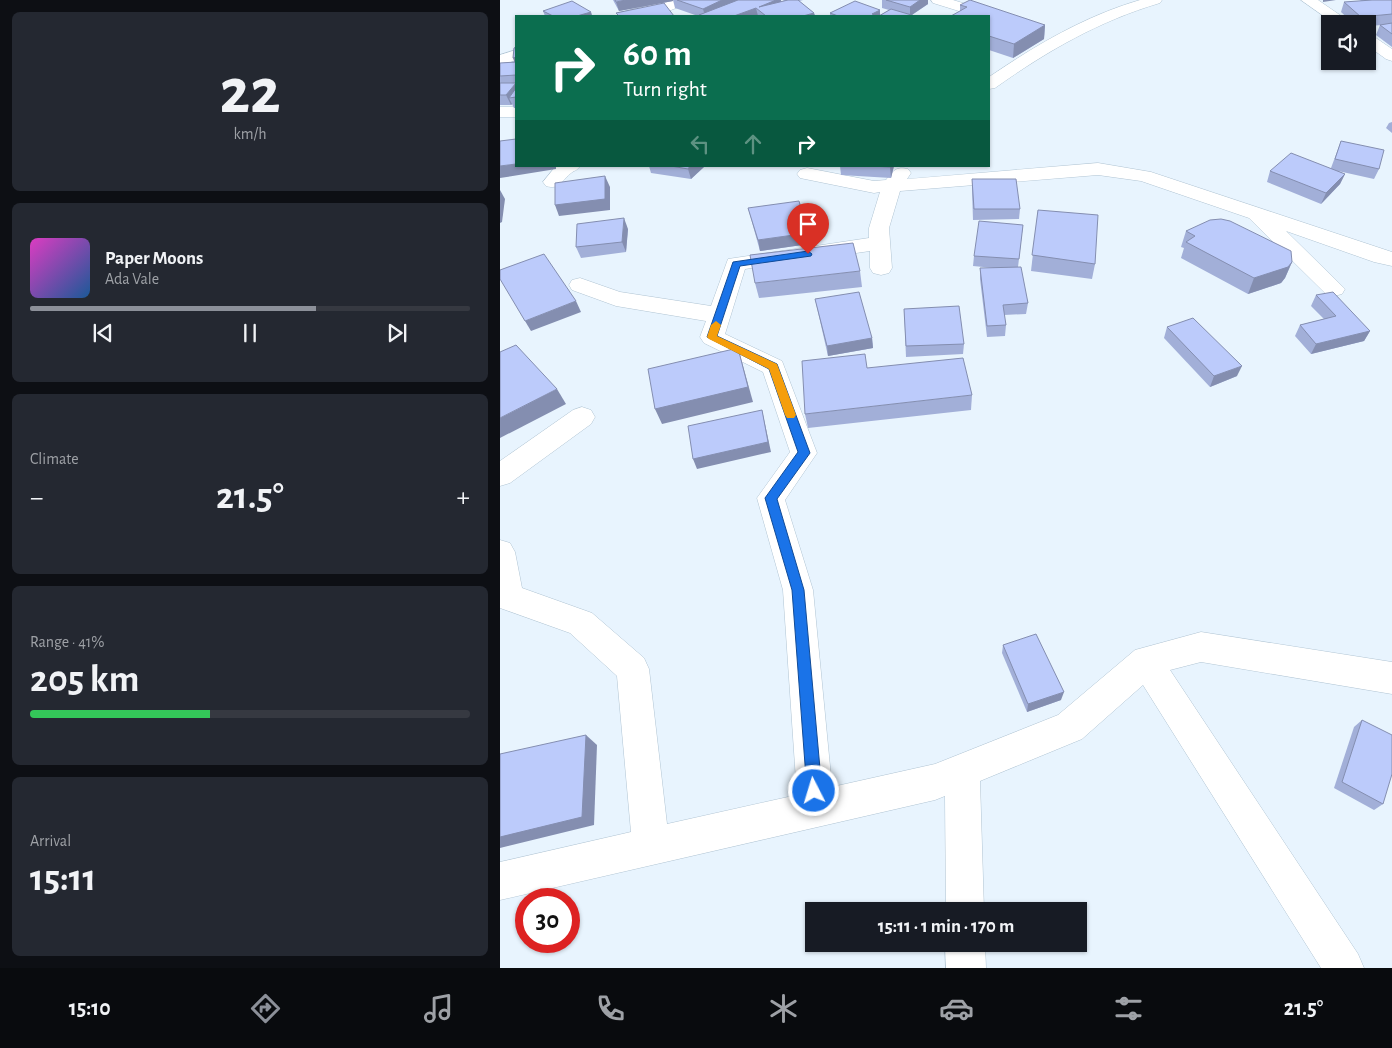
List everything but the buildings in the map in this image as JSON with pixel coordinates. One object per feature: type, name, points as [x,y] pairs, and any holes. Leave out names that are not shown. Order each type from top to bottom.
[{"type":"street","points":[[618,14],[672,5],[680,0]]},
{"type":"street","points":[[938,0],[986,15]]},
{"type":"street","points":[[990,83],[1021,62],[1063,38],[1122,9],[1155,0]]},
{"type":"street","points":[[1308,0],[1332,15]]},
{"type":"street","points":[[990,16],[1009,22]]},
{"type":"street","points":[[1045,32],[1063,38]]},
{"type":"street","points":[[1376,45],[1392,56]]},
{"type":"street","points":[[500,61],[515,55]]},
{"type":"street","points":[[500,112],[515,112]]},
{"type":"street","points":[[553,182],[564,169],[569,167]]},
{"type":"street","points":[[816,809],[798,590],[771,498],[804,453],[773,367],[712,337],[736,264],[880,256],[878,228],[892,185],[905,167]]},
{"type":"street","points":[[807,174],[874,187],[1098,169],[1144,176],[1382,258],[1392,259]]},
{"type":"street","points":[[1256,214],[1334,288]]},
{"type":"street","points":[[580,285],[616,299],[719,315]]},
{"type":"street","points":[[500,476],[582,417]]},
{"type":"street","points":[[500,552],[508,598],[581,623],[633,668],[651,846]]},
{"type":"street","points":[[500,880],[935,782],[1070,727],[1146,661],[1201,647],[1392,678]]},
{"type":"street","points":[[1146,661],[1344,968]]},
{"type":"street","points":[[962,771],[965,902]]},
{"type":"street","points":[[965,952],[966,968]]},
{"type":"slow traffic","points":[[716,325],[712,337],[773,367],[791,415]]},
{"type":"route","points":[[808,254],[736,264],[712,337],[773,367],[804,453],[771,498],[798,590],[814,791]]}]
